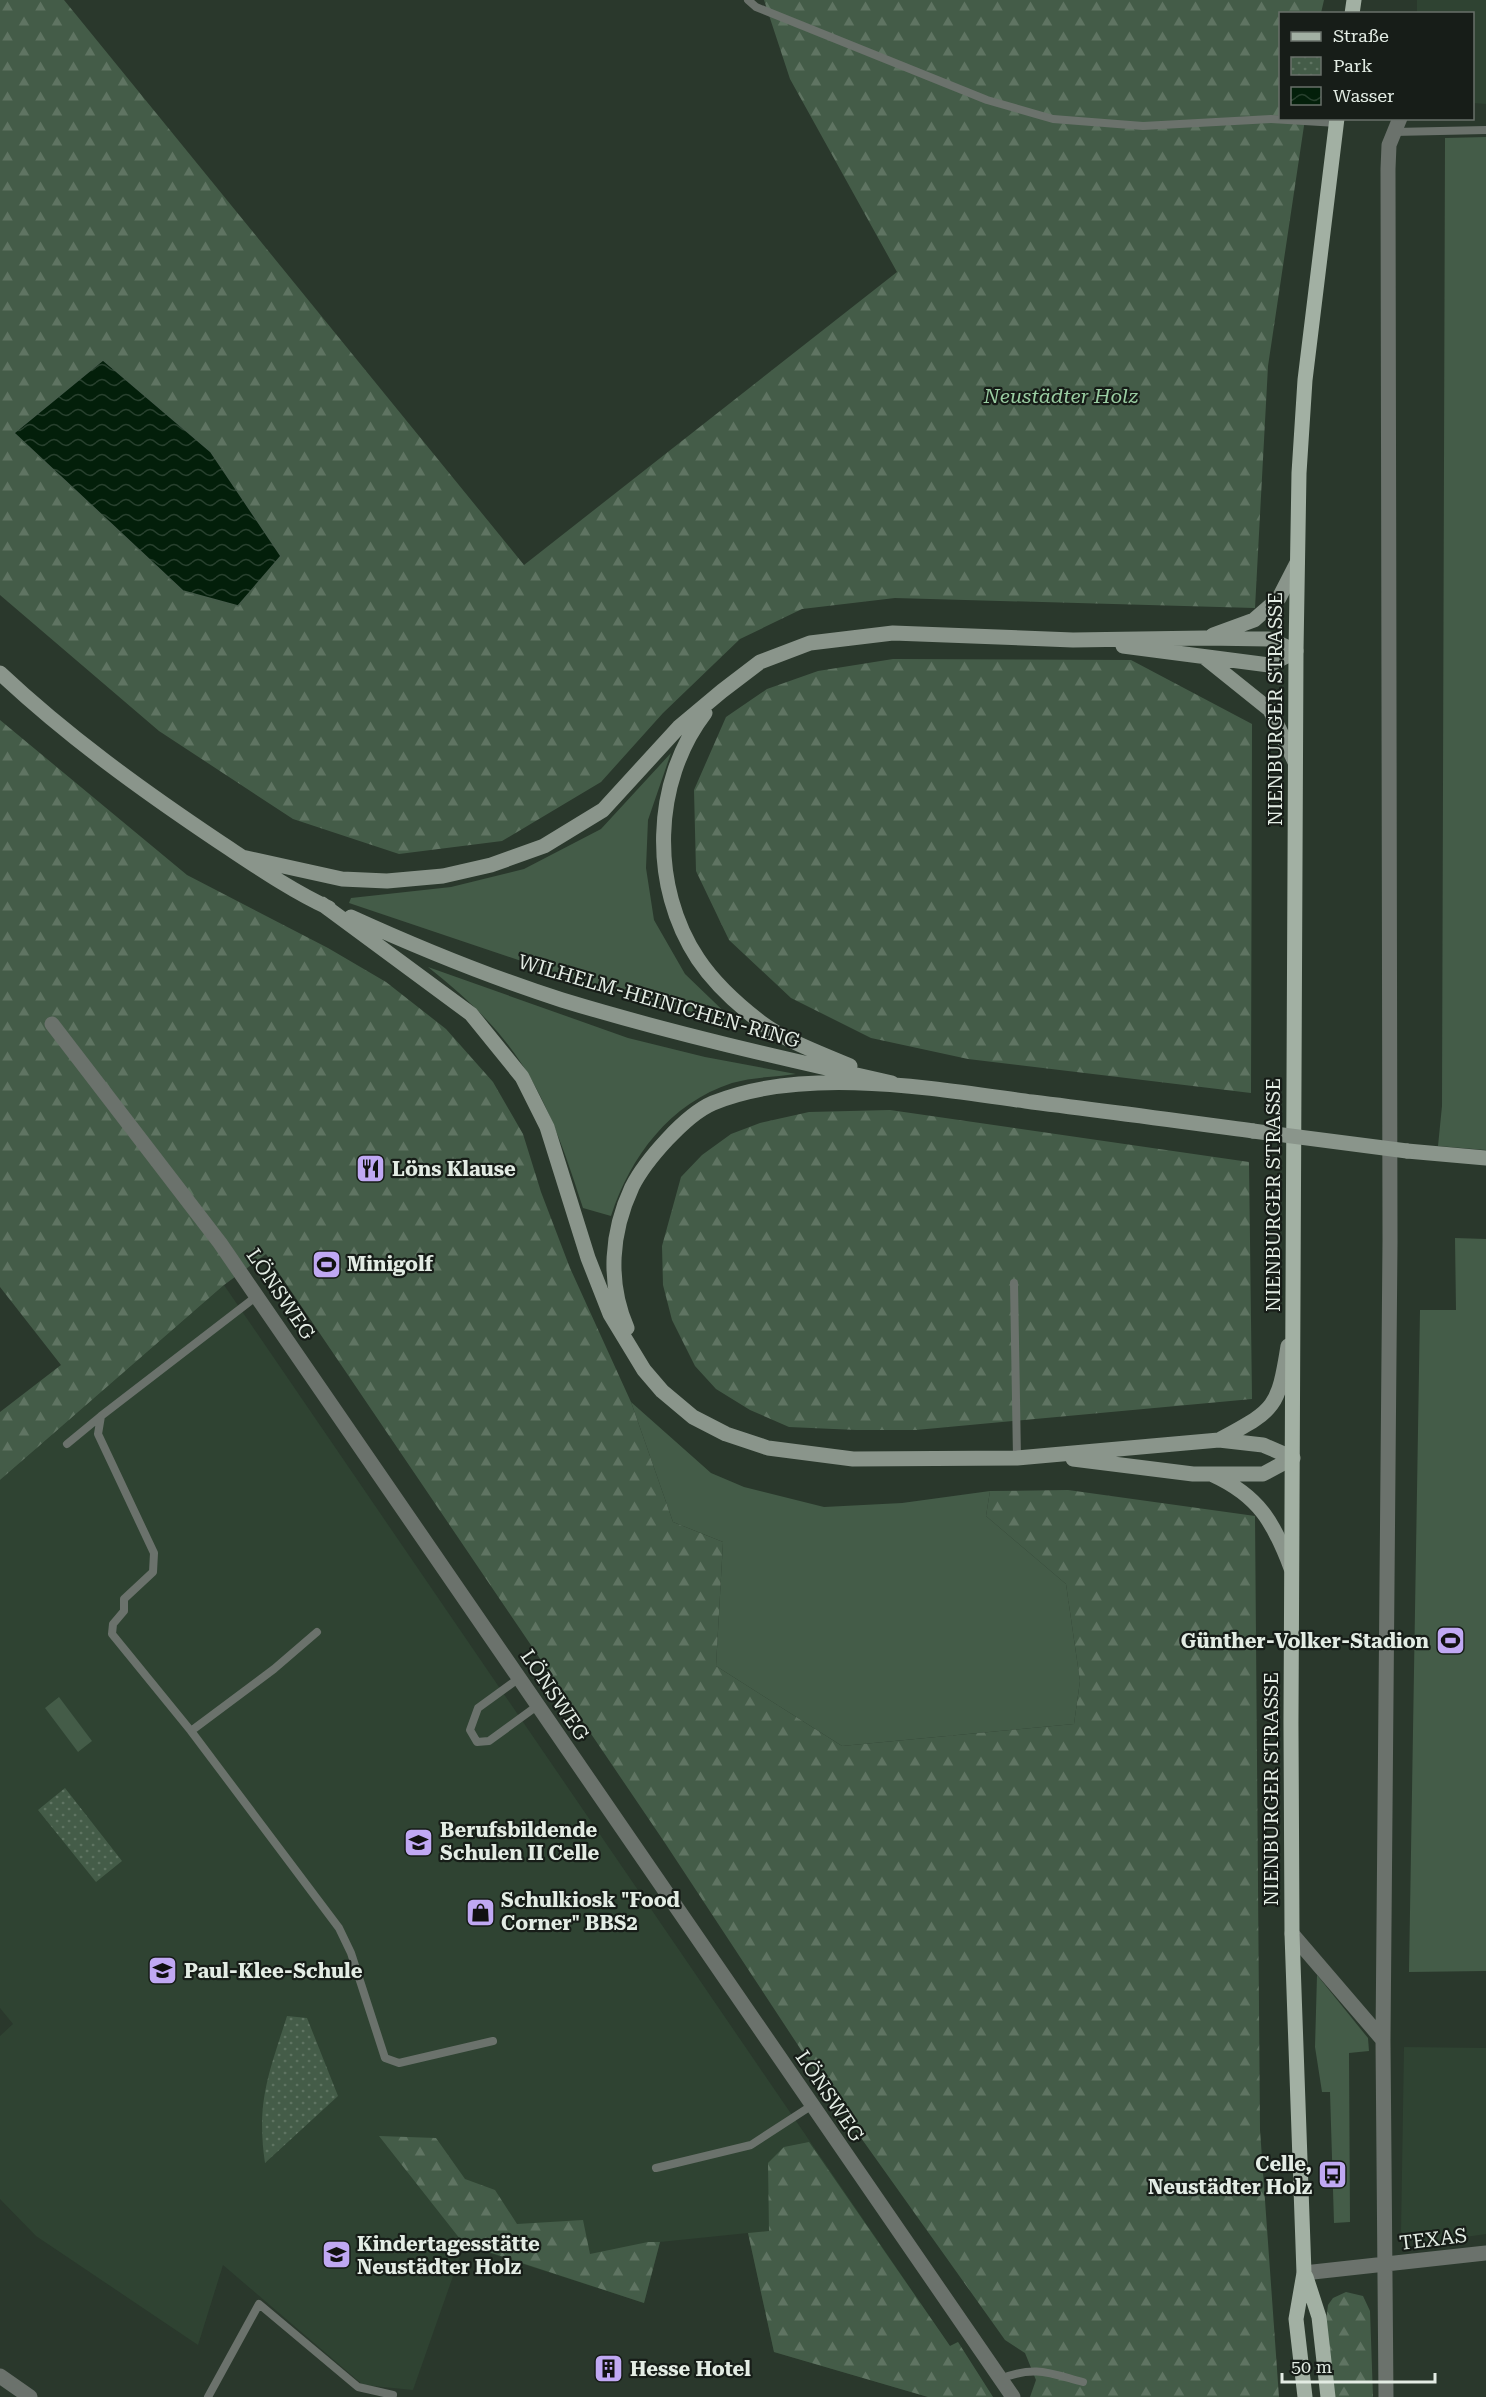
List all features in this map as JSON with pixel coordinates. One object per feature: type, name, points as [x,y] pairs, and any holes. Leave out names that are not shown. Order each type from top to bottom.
[{"type":"main road","name":"NIENBURGER STRASSE","points":[[1305,2397],[1296,2319],[1304,2273],[1292,1934],[1297,563],[1299,473],[1305,380],[1337,121]]},
{"type":"main road","points":[[1204,638],[1254,620],[1279,598],[1297,563]]},
{"type":"main road","points":[[242,857],[342,879],[387,881],[443,876],[491,865],[544,846],[603,810],[679,727],[722,691],[760,663],[810,643],[893,633],[1073,640],[1269,639],[1296,651]]},
{"type":"main road","points":[[1073,640],[1269,665],[1296,651]]},
{"type":"main road","points":[[1204,657],[1270,710],[1295,762]]},
{"type":"main road","name":"WILHELM-HEINICHEN-RING","points":[[0,673],[39,710],[152,798],[242,857],[322,904],[427,951],[561,1000],[718,1043],[892,1083]]},
{"type":"main road","points":[[722,691],[692,730],[674,770],[663,815],[666,866],[676,912],[698,959],[725,992],[761,1023],[809,1049],[892,1083]]},
{"type":"main road","points":[[322,904],[471,1014],[522,1077],[547,1127],[588,1257],[610,1314],[644,1370],[662,1391],[693,1417],[726,1434],[768,1448],[853,1459],[1017,1458],[1219,1440],[1263,1445],[1293,1458]]},
{"type":"main road","points":[[644,1370],[621,1315],[614,1286],[614,1257],[618,1225],[626,1200],[638,1174],[664,1142],[711,1104],[759,1090],[892,1083],[1253,1131],[1486,1158]]},
{"type":"main road","points":[[1219,1440],[1263,1416],[1277,1397],[1282,1384],[1294,1313]]},
{"type":"main road","points":[[1052,1456],[1211,1474],[1263,1474],[1293,1458]]},
{"type":"main road","points":[[1211,1474],[1243,1492],[1261,1508],[1281,1541],[1292,1570]]},
{"type":"main road","name":"NIENBURGER STRASSE","points":[[1304,2273],[1319,2317],[1328,2397]]},
{"type":"street","points":[[1386,2397],[1383,2040],[1390,1241],[1388,169],[1389,145],[1397,125]]},
{"type":"street","name":"LÖNSWEG","points":[[52,1024],[220,1243],[1013,2397]]},
{"type":"street","points":[[1292,1934],[1383,2040]]},
{"type":"street","name":"TEXAS","points":[[1384,2266],[1486,2253]]},
{"type":"street","points":[[1304,2273],[1384,2266]]},
{"type":"street","points":[[0,2376],[30,2397]]},
{"type":"lane","points":[[748,0],[756,7],[987,100],[1053,119],[1143,126],[1279,119]]},
{"type":"lane","points":[[1304,120],[1337,121]]},
{"type":"lane","points":[[1397,125],[1486,130]]},
{"type":"lane","points":[[1014,1283],[1017,1458]]},
{"type":"lane","points":[[67,1444],[257,1296]]},
{"type":"lane","points":[[101,1416],[98,1434],[154,1552],[153,1572],[124,1599],[124,1611],[112,1624],[112,1635],[191,1731],[339,1928],[351,1953],[385,2058],[399,2063],[494,2041]]},
{"type":"lane","points":[[191,1731],[274,1670],[317,1632]]},
{"type":"lane","points":[[518,1679],[478,1708],[470,1730],[477,1742],[489,1741],[537,1706]]},
{"type":"lane","points":[[656,2168],[751,2145],[811,2106]]},
{"type":"lane","points":[[208,2397],[259,2304],[358,2387],[393,2395]]},
{"type":"lane","points":[[1000,2379],[1016,2373],[1037,2370],[1083,2382]]},
{"type":"shaded area","points":[[1417,0],[1486,0],[1486,104],[1474,103],[1474,12],[1417,12]]},
{"type":"shaded area","name":"Berufsbildende Schulen II Celle","points":[[224,1285],[950,2346],[958,2342],[993,2397],[928,2397],[774,2352],[748,2233],[660,2242],[644,2303],[464,2245],[413,2390],[363,2385],[223,2265],[198,2345],[36,2236],[0,2199],[0,2036],[13,2024],[0,2008],[0,1480]]},
{"type":"shaded area","points":[[1404,2047],[1486,2048],[1486,2234],[1416,2244],[1401,2232]]},
{"type":"green space","name":"Neustädter Holz","points":[[0,0],[64,0],[524,565],[897,272],[790,79],[764,0],[1324,0],[1321,12],[1279,12],[1279,120],[1305,120],[1268,366],[1255,608],[895,598],[802,609],[740,639],[663,713],[601,782],[502,841],[399,854],[293,819],[159,731],[0,595]],"holes":[[[103,360],[211,452],[15,433]]]},
{"type":"green space","points":[[1486,137],[1486,1150],[1438,1146],[1442,1106],[1445,138]]},
{"type":"green space","points":[[893,659],[1131,660],[1252,724],[1251,1093],[968,1059],[871,1038],[791,998],[729,940],[696,871],[694,790],[726,717],[767,689],[818,671]]},
{"type":"green space","points":[[0,720],[187,875],[328,948],[386,982],[446,1029],[493,1082],[523,1134],[541,1192],[570,1268],[631,1402],[673,1522],[723,1542],[716,1666],[842,1746],[1074,1724],[1080,1681],[1066,1584],[986,1516],[990,1491],[1068,1490],[1255,1516],[1260,2130],[1279,2397],[1030,2397],[1036,2380],[1025,2353],[1005,2340],[834,2100],[665,1843],[266,1254],[224,1285],[0,1480],[0,1412],[61,1365],[0,1287]]},
{"type":"green space","points":[[671,753],[648,820],[646,868],[654,920],[685,974],[738,1025],[563,975],[349,903],[351,898],[451,887],[524,869],[601,829]]},
{"type":"green space","points":[[428,967],[628,1038],[705,1057],[796,1074],[732,1083],[690,1104],[671,1118],[641,1153],[619,1194],[611,1216],[583,1208],[557,1133],[528,1073],[487,1020]]},
{"type":"green space","points":[[890,1110],[1249,1162],[1252,1399],[916,1430],[856,1430],[789,1427],[750,1410],[716,1389],[695,1366],[672,1320],[663,1285],[662,1246],[681,1177],[702,1155],[731,1134],[760,1123],[809,1112]]},
{"type":"green space","name":"Günther-Volker-Stadion","points":[[1455,1238],[1486,1239],[1486,1971],[1409,1972],[1420,1310],[1456,1310]]},
{"type":"green space","points":[[631,1402],[711,1473],[744,1487],[824,1507],[902,1503],[990,1491],[986,1516],[1066,1584],[1080,1681],[1074,1724],[842,1746],[716,1666],[723,1542],[673,1522]]},
{"type":"green space","points":[[59,1697],[92,1741],[78,1752],[45,1708]]},
{"type":"green space","points":[[65,1788],[122,1861],[96,1882],[38,1810]]},
{"type":"green space","points":[[1317,1975],[1368,2038],[1369,2051],[1349,2053],[1350,2222],[1334,2223],[1330,2092],[1322,2092],[1315,2047]]},
{"type":"green space","points":[[287,2016],[307,2018],[338,2096],[265,2163],[263,2105],[270,2071]]},
{"type":"green space","points":[[379,2136],[436,2138],[465,2179],[495,2190],[517,2224],[583,2220],[590,2254],[648,2242],[660,2242],[644,2303],[464,2244]]},
{"type":"green space","points":[[809,2142],[950,2346],[958,2342],[993,2397],[928,2397],[774,2352],[748,2233],[769,2231],[768,2163],[784,2147]]},
{"type":"green space","points":[[1346,2292],[1363,2296],[1370,2311],[1373,2397],[1335,2397],[1326,2321],[1328,2305],[1333,2298]]},
{"type":"water","points":[[103,360],[211,452],[281,556],[238,606],[183,591],[14,433]]},
{"type":"place","name":"Löns Klause","points":[[371,1169]]},
{"type":"place","name":"Minigolf","points":[[326,1264]]},
{"type":"place","name":"Günther-Volker-Stadion","points":[[1450,1641]]},
{"type":"place","name":"Berufsbildende Schulen II Celle","points":[[419,1842]]},
{"type":"place","name":"Schulkiosk \"Food Corner\" BBS2","points":[[480,1912]]},
{"type":"place","name":"Paul-Klee-Schule","points":[[163,1971]]},
{"type":"place","name":"Celle, Neustädter Holz","points":[[1333,2175]]},
{"type":"place","name":"Kindertagesstätte Neustädter Holz","points":[[336,2255]]},
{"type":"place","name":"Hesse Hotel","points":[[609,2369]]}]
